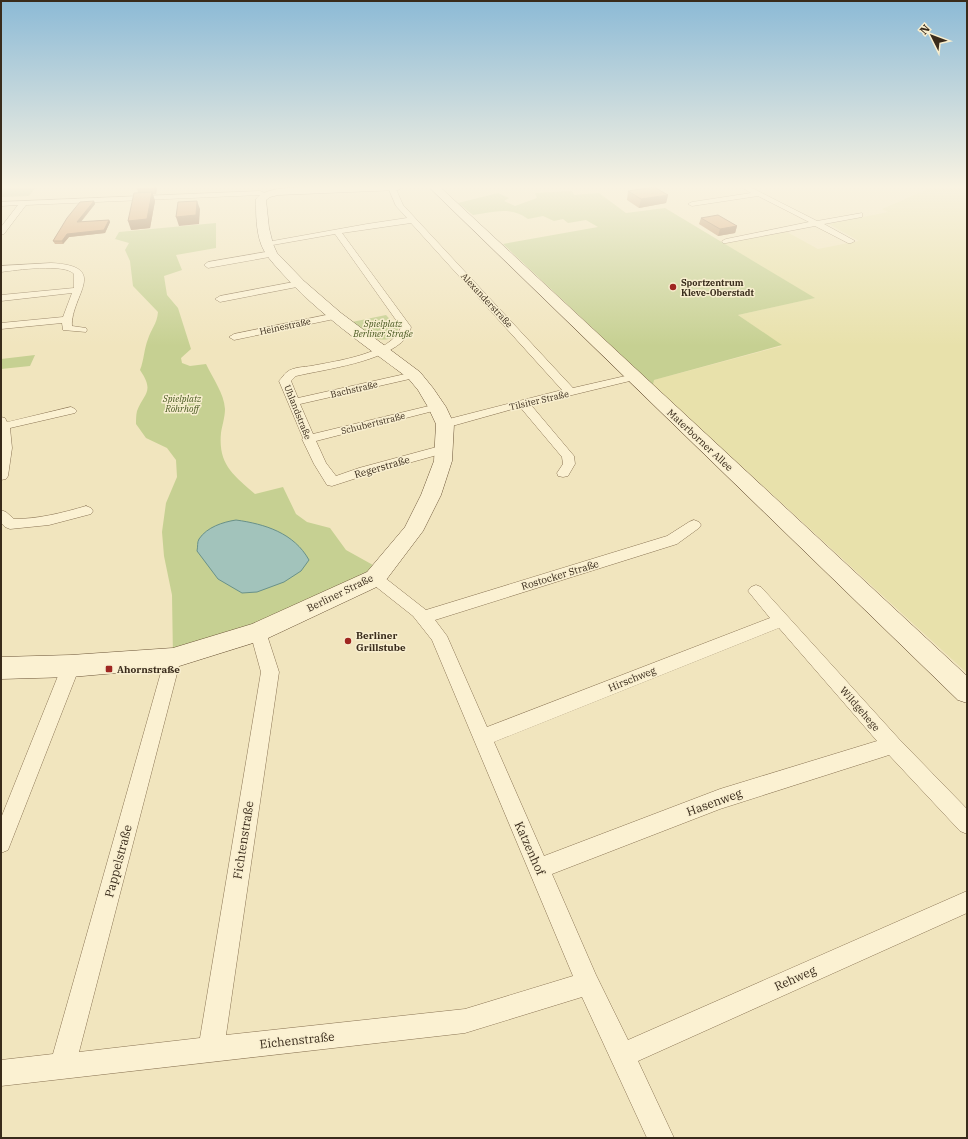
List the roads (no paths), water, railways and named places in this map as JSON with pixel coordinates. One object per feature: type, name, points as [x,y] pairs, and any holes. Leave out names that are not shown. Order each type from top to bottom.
[{"type":"street","points":[[267,240],[270,249],[299,284],[336,316],[383,350],[414,375],[425,388],[441,416]]},
{"type":"street","points":[[208,265],[303,240]]},
{"type":"street","points":[[344,240],[406,327],[402,336],[383,350]]},
{"type":"street","name":"Alexanderstraße","points":[[431,240],[570,392]]},
{"type":"street","name":"Materborner Allee","points":[[494,240],[634,377],[967,692]]},
{"type":"street","points":[[726,241],[730,240]]},
{"type":"street","points":[[1,269],[66,266],[75,270],[80,278],[78,290],[66,320],[67,328],[82,330]]},
{"type":"street","points":[[220,299],[299,284]]},
{"type":"street","points":[[1,298],[78,290]]},
{"type":"street","name":"Heinestraße","points":[[234,337],[336,316]]},
{"type":"street","points":[[1,326],[66,320]]},
{"type":"street","name":"Uhlandstraße","points":[[327,472],[320,464],[308,439],[285,381],[292,373],[364,357],[383,350]]},
{"type":"street","name":"Bachstraße","points":[[293,402],[414,375]]},
{"type":"street","name":"Tilsiter Straße","points":[[441,416],[523,403],[634,377]]},
{"type":"street","points":[[523,403],[568,456],[569,464],[563,473]]},
{"type":"street","points":[[1,476],[6,436],[3,424],[71,411]]},
{"type":"street","name":"Schubertstraße","points":[[308,439],[441,416]]},
{"type":"street","name":"Berliner Straße","points":[[1,668],[71,666],[173,658],[258,632],[375,578],[413,531],[431,495],[443,462],[444,449],[441,416]]},
{"type":"street","name":"Regerstraße","points":[[327,472],[332,482],[364,471],[444,449]]},
{"type":"street","points":[[1,515],[10,524],[26,525],[46,523],[86,511]]},
{"type":"street","name":"Rostocker Straße","points":[[423,617],[672,540],[694,525]]},
{"type":"street","name":"Katzenhof","points":[[375,578],[423,617],[439,636],[588,983],[661,1138]]},
{"type":"street","name":"Wildgehege","points":[[756,591],[892,745],[967,824]]},
{"type":"street","name":"Hirschweg","points":[[482,738],[782,620]]},
{"type":"street","name":"Fichtenstraße","points":[[210,1050],[270,672],[258,632]]},
{"type":"street","name":"Pappelstraße","points":[[63,1065],[173,658]]},
{"type":"street","points":[[1,843],[71,666]]},
{"type":"street","name":"Hasenweg","points":[[539,869],[720,799],[892,745]]},
{"type":"street","name":"Rehweg","points":[[623,1055],[967,902]]},
{"type":"street","name":"Eichenstraße","points":[[1,1073],[465,1021],[588,983]]},
{"type":"water","points":[[236,520],[258,524],[278,531],[295,543],[309,560],[301,571],[284,582],[257,592],[242,593],[218,579],[197,551],[198,540],[206,531],[226,522]]},
{"type":"place","name":"Sportzentrum Kleve-Oberstadt","points":[[673,287]]},
{"type":"place","name":"Berliner Grillstube","points":[[348,641]]},
{"type":"place","name":"Ahornstraße","points":[[109,669]]},
{"type":"park label","name":"Spielplatz Berliner Straße","points":[[383,328]]},
{"type":"park label","name":"Spielplatz Röhrhoff","points":[[182,404]]}]
